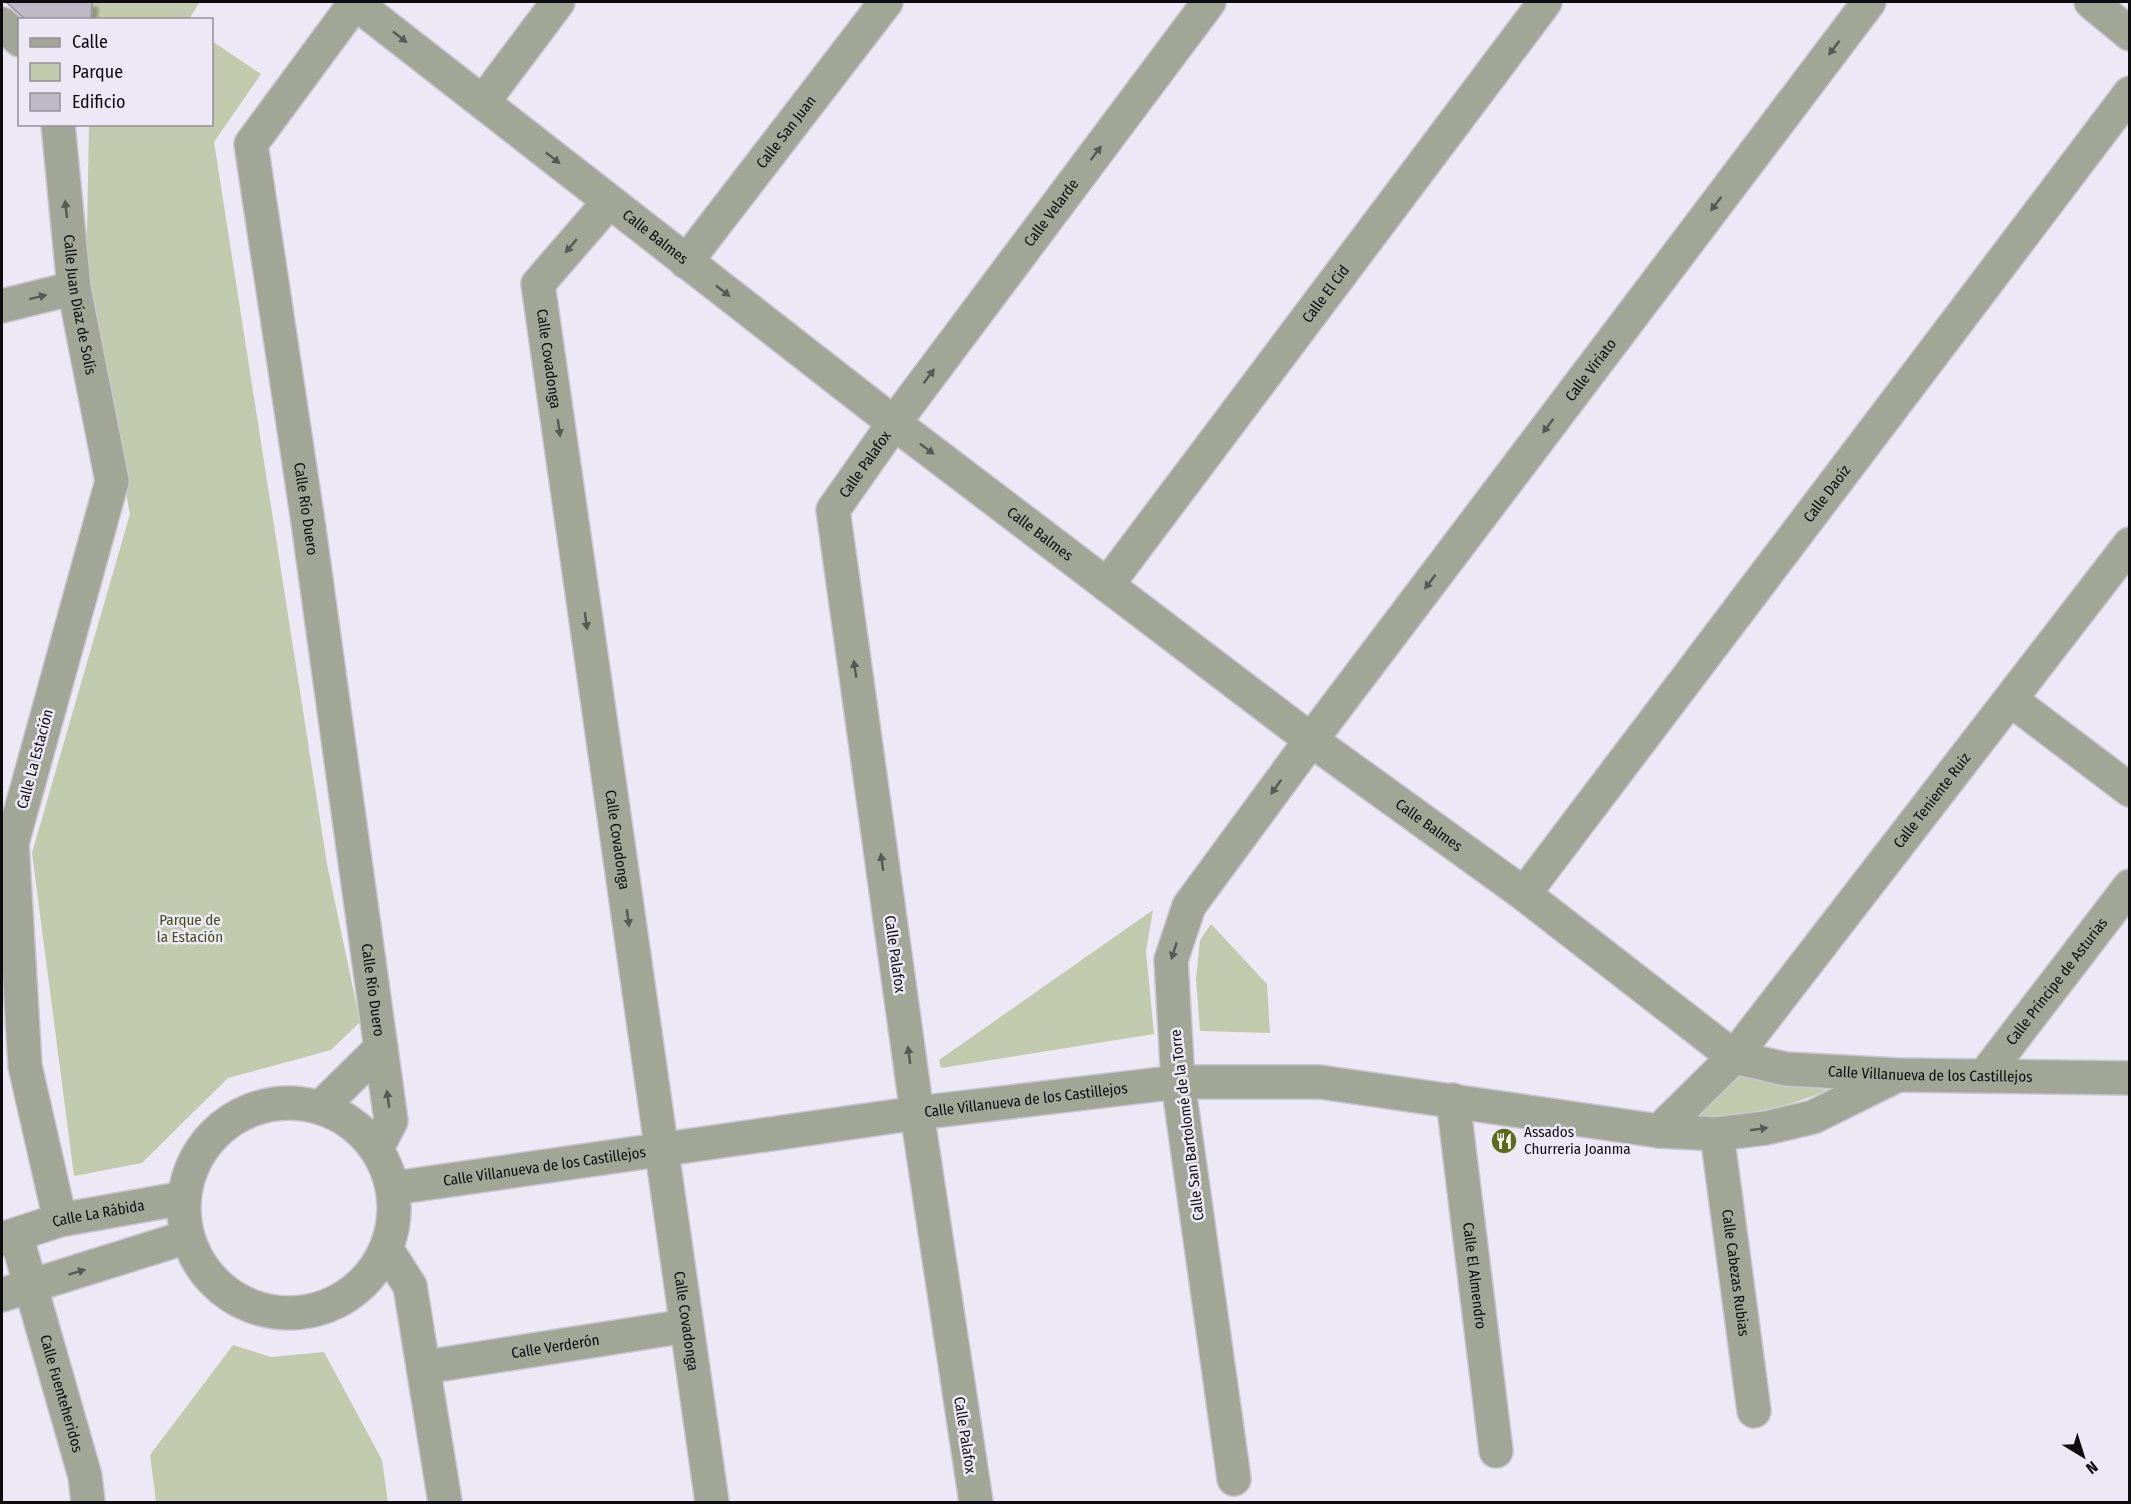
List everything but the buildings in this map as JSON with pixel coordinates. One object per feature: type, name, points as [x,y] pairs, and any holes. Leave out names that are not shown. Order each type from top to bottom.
[{"type":"street","name":"Calle Balmes","points":[[355,2],[894,423],[1311,740],[1524,894],[1734,1057]]},
{"type":"street","name":"Calle Río Duero","points":[[355,2],[251,144],[306,510],[391,1121],[377,1148]]},
{"type":"street","points":[[483,102],[558,2]]},
{"type":"street","name":"Calle San Juan","points":[[686,262],[886,2]]},
{"type":"street","name":"Calle Velarde","points":[[894,423],[1209,2]]},
{"type":"street","name":"Calle El Cid","points":[[1107,585],[1545,2]]},
{"type":"street","name":"Calle Viriato","points":[[1311,740],[1869,2]]},
{"type":"street","points":[[2,24],[18,38]]},
{"type":"street","name":"Calle Daoíz","points":[[1524,894],[2130,93]]},
{"type":"street","name":"Calle Juan Díaz de Solís","points":[[58,126],[74,288],[112,481]]},
{"type":"street","name":"Calle Covadonga","points":[[609,202],[538,284],[712,1503]]},
{"type":"street","points":[[2,306],[74,288]]},
{"type":"street","name":"Calle Palafox","points":[[894,423],[833,510],[917,1113],[976,1503]]},
{"type":"street","name":"Calle La Estación","points":[[60,1220],[25,1066],[12,843],[112,481]]},
{"type":"street","name":"Calle Teniente Ruiz","points":[[1659,1131],[1734,1057],[2130,544]]},
{"type":"street","points":[[2011,700],[2130,790]]},
{"type":"street","name":"Calle San Bartolomé de la Torre","points":[[1234,1479],[1178,1082],[1171,960],[1189,906],[1311,740]]},
{"type":"street","name":"Calle Príncipe de Asturias","points":[[1984,1075],[2130,886]]},
{"type":"street","name":"Calle Río Duero","points":[[321,1107],[381,1048]]},
{"type":"street","name":"Calle Villanueva de los Castillejos","points":[[1734,1057],[1786,1069],[1898,1075],[2130,1078]]},
{"type":"street","name":"Calle Villanueva de los Castillejos","points":[[394,1188],[917,1113],[1178,1082],[1320,1082],[1659,1131],[1717,1134],[1766,1128],[1813,1117],[1898,1075]]},
{"type":"street","name":"Calle El Almendro","points":[[1453,1100],[1497,1451]]},
{"type":"street","points":[[301,1102],[321,1107],[352,1123],[377,1148],[394,1188],[395,1220],[387,1250],[371,1276],[347,1297],[320,1310],[292,1314],[264,1311],[239,1302],[223,1291],[198,1264],[187,1237],[183,1218],[184,1198],[192,1165],[210,1137],[237,1116],[268,1104],[301,1102]]},
{"type":"street","name":"Calle Cabezas Rubias","points":[[1717,1134],[1754,1411]]},
{"type":"street","name":"Calle La Rábida","points":[[16,1291],[9,1237],[60,1220],[184,1198]]},
{"type":"street","points":[[16,1291],[187,1237]]},
{"type":"street","points":[[387,1250],[410,1286],[446,1503]]},
{"type":"street","name":"Calle Fuenteheridos","points":[[16,1291],[85,1476],[88,1503]]},
{"type":"street","name":"Calle Verderón","points":[[425,1367],[686,1326]]},
{"type":"green space","points":[[92,2],[200,2],[190,18],[91,18]]},
{"type":"green space","name":"Parque de la Estación","points":[[213,42],[261,74],[214,142],[327,864],[360,1022],[331,1050],[228,1078],[142,1163],[74,1176],[32,853],[130,514],[86,286],[89,126],[213,126]]},
{"type":"green space","points":[[1153,910],[1146,951],[1154,1034],[941,1068],[939,1060]]},
{"type":"green space","points":[[1211,924],[1267,984],[1270,1033],[1200,1031],[1196,979],[1200,940]]},
{"type":"green space","points":[[1737,1074],[1827,1090],[1776,1107],[1741,1114],[1688,1120]]},
{"type":"green space","points":[[233,1345],[271,1357],[324,1352],[382,1460],[388,1502],[156,1502],[150,1455]]},
{"type":"place","name":"Assados Churreria Joanma","points":[[1504,1141]]}]
